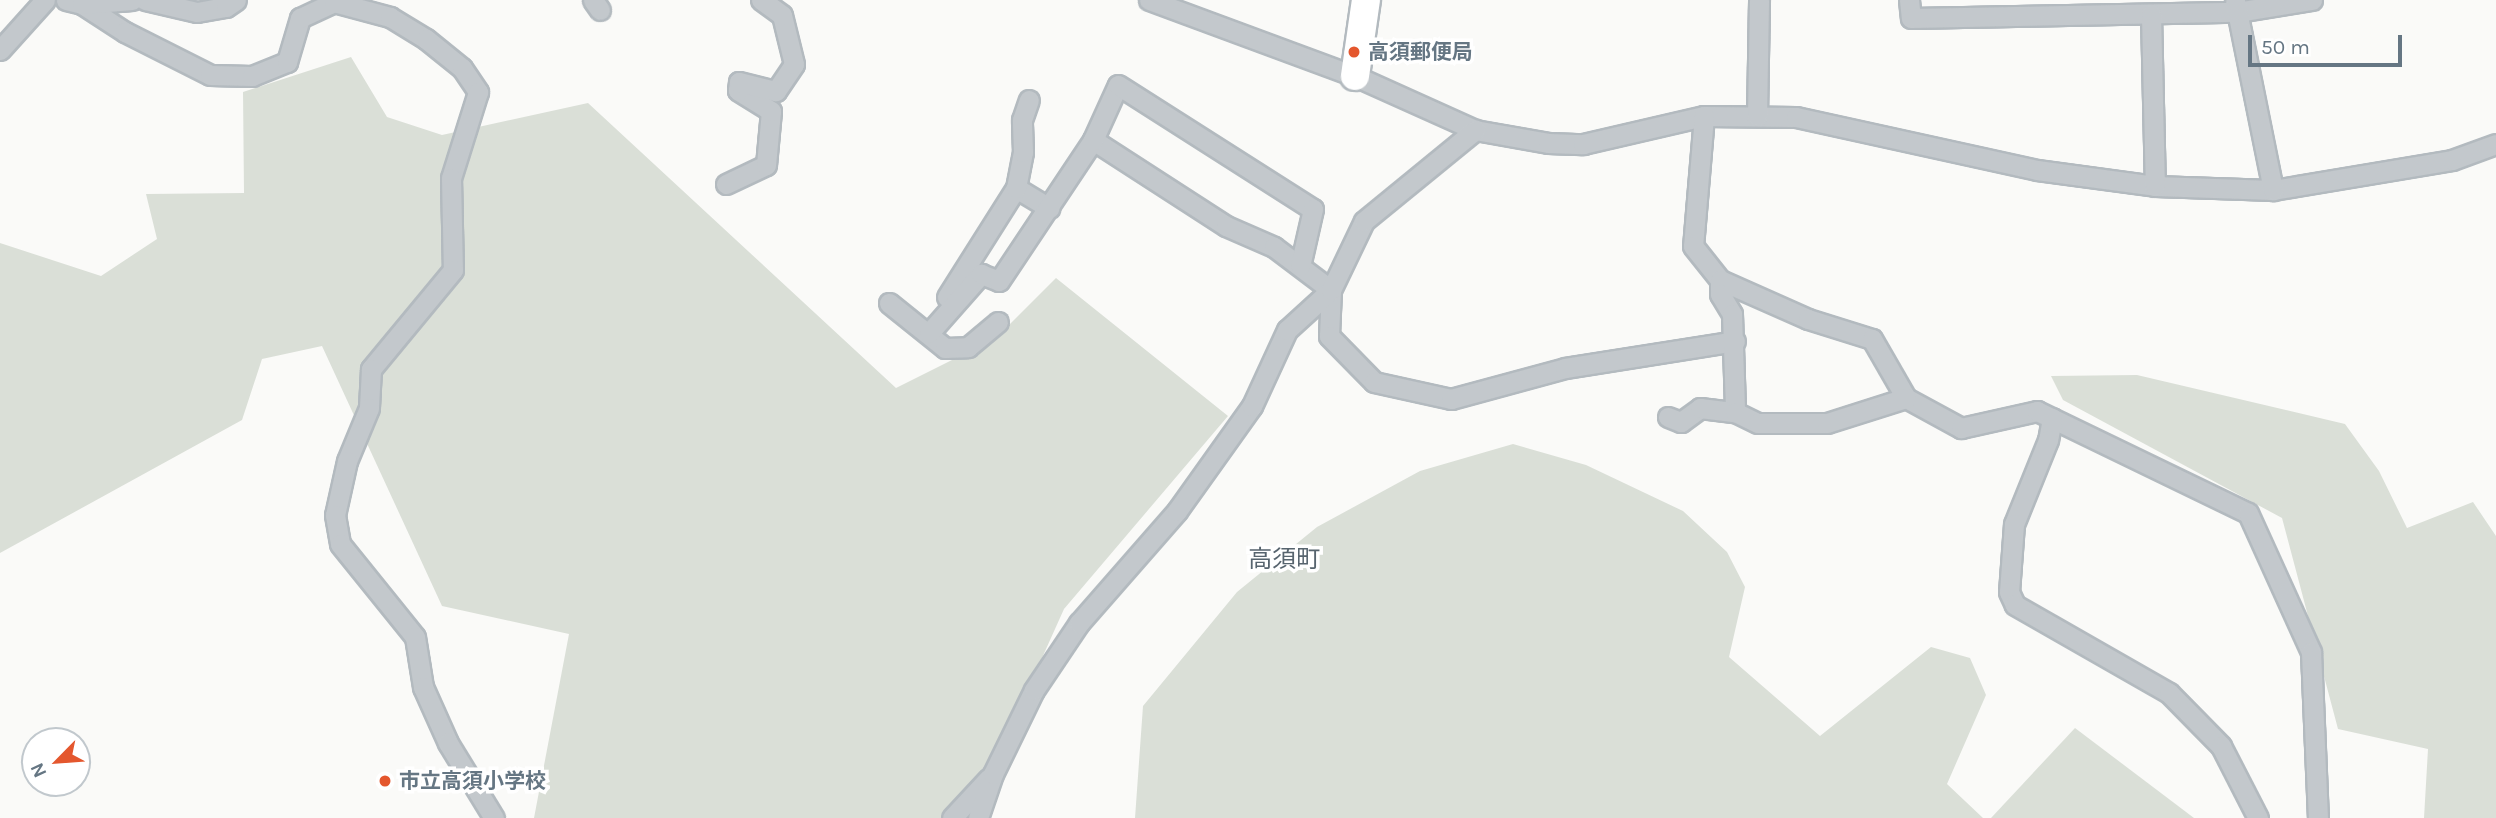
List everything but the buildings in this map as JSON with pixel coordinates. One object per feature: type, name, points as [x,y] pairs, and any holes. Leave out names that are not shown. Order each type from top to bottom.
[{"type":"street","points":[[0,50],[45,0]]},
{"type":"street","points":[[74,2],[132,0]]},
{"type":"street","points":[[145,0],[197,12],[226,7],[236,0]]},
{"type":"street","points":[[726,184],[766,165],[771,111],[738,90],[739,82],[776,91],[794,64],[782,15],[761,0]]},
{"type":"street","points":[[1149,0],[1355,76],[1475,130],[1548,143],[1583,144],[1704,116],[1757,116],[1860,128],[2037,170],[2155,187],[2273,190],[2452,160],[2496,144]]},
{"type":"street","points":[[1355,76],[1366,0]]},
{"type":"street","points":[[1757,116],[1759,0]]},
{"type":"street","points":[[1909,0],[1910,18],[2151,14],[2312,0]]},
{"type":"street","points":[[74,2],[125,32],[209,75],[252,76],[287,62],[300,18],[334,2],[390,17],[426,39],[462,68],[478,92],[451,178],[453,270],[371,369],[369,408],[347,461],[335,515],[340,544],[415,637],[428,698],[448,743],[494,818]]},
{"type":"street","points":[[2236,6],[2273,190]]},
{"type":"street","points":[[2151,14],[2155,187]]},
{"type":"street","points":[[925,329],[981,274],[999,281],[1093,141],[1118,85],[1313,209],[1300,266]]},
{"type":"street","points":[[925,329],[1016,188],[1023,152],[1022,120],[1030,100]]},
{"type":"street","points":[[1704,116],[1693,246],[1720,280],[1808,319],[1872,339],[1906,398],[1961,428],[2037,411],[2248,513],[2311,652],[2318,818]]},
{"type":"street","points":[[978,818],[993,774],[1034,690],[1079,623],[1177,511],[1252,406],[1287,330],[1331,290],[1364,221],[1475,130]]},
{"type":"street","points":[[1093,141],[1226,226],[1274,247],[1331,290]]},
{"type":"street","points":[[1016,188],[1049,208]]},
{"type":"street","points":[[1720,280],[1720,294],[1732,314],[1735,341],[1735,412]]},
{"type":"street","points":[[1331,290],[1329,336],[1346,357],[1374,382],[1451,399],[1565,368],[1735,341]]},
{"type":"street","points":[[889,303],[925,329],[945,348],[968,347],[998,322]]},
{"type":"street","points":[[1668,417],[1681,422],[1700,408],[1735,412],[1758,422],[1827,423],[1906,398]]},
{"type":"street","points":[[2052,418],[2049,440],[2014,524],[2009,592],[2015,605],[2169,693],[2221,746],[2258,818]]},
{"type":"street","points":[[952,818],[993,774]]},
{"type":"shaded area","points":[[351,57],[387,117],[442,135],[588,103],[896,388],[996,338],[1056,278],[1228,416],[1064,609],[970,818],[534,818],[569,634],[442,606],[322,346],[262,359],[242,420],[0,553],[0,243],[101,276],[157,239],[146,194],[244,193],[243,92]]},
{"type":"shaded area","points":[[2137,375],[2345,424],[2379,471],[2407,528],[2473,502],[2496,536],[2496,818],[2424,818],[2428,749],[2338,729],[2282,518],[2063,400],[2051,376]]},
{"type":"shaded area","points":[[1513,444],[1586,465],[1683,511],[1727,552],[1745,587],[1729,657],[1820,736],[1931,647],[1970,658],[1986,695],[1947,784],[1983,818],[1135,818],[1143,706],[1237,592],[1317,527],[1420,471]]},
{"type":"shaded area","points":[[2075,728],[2194,818],[1991,818]]},
{"type":"place","name":"高須郵便局","points":[[1354,52]]},
{"type":"place","name":"市立高須小学校","points":[[385,781]]},
{"type":"district","name":"高須町","points":[[1284,560]]}]
